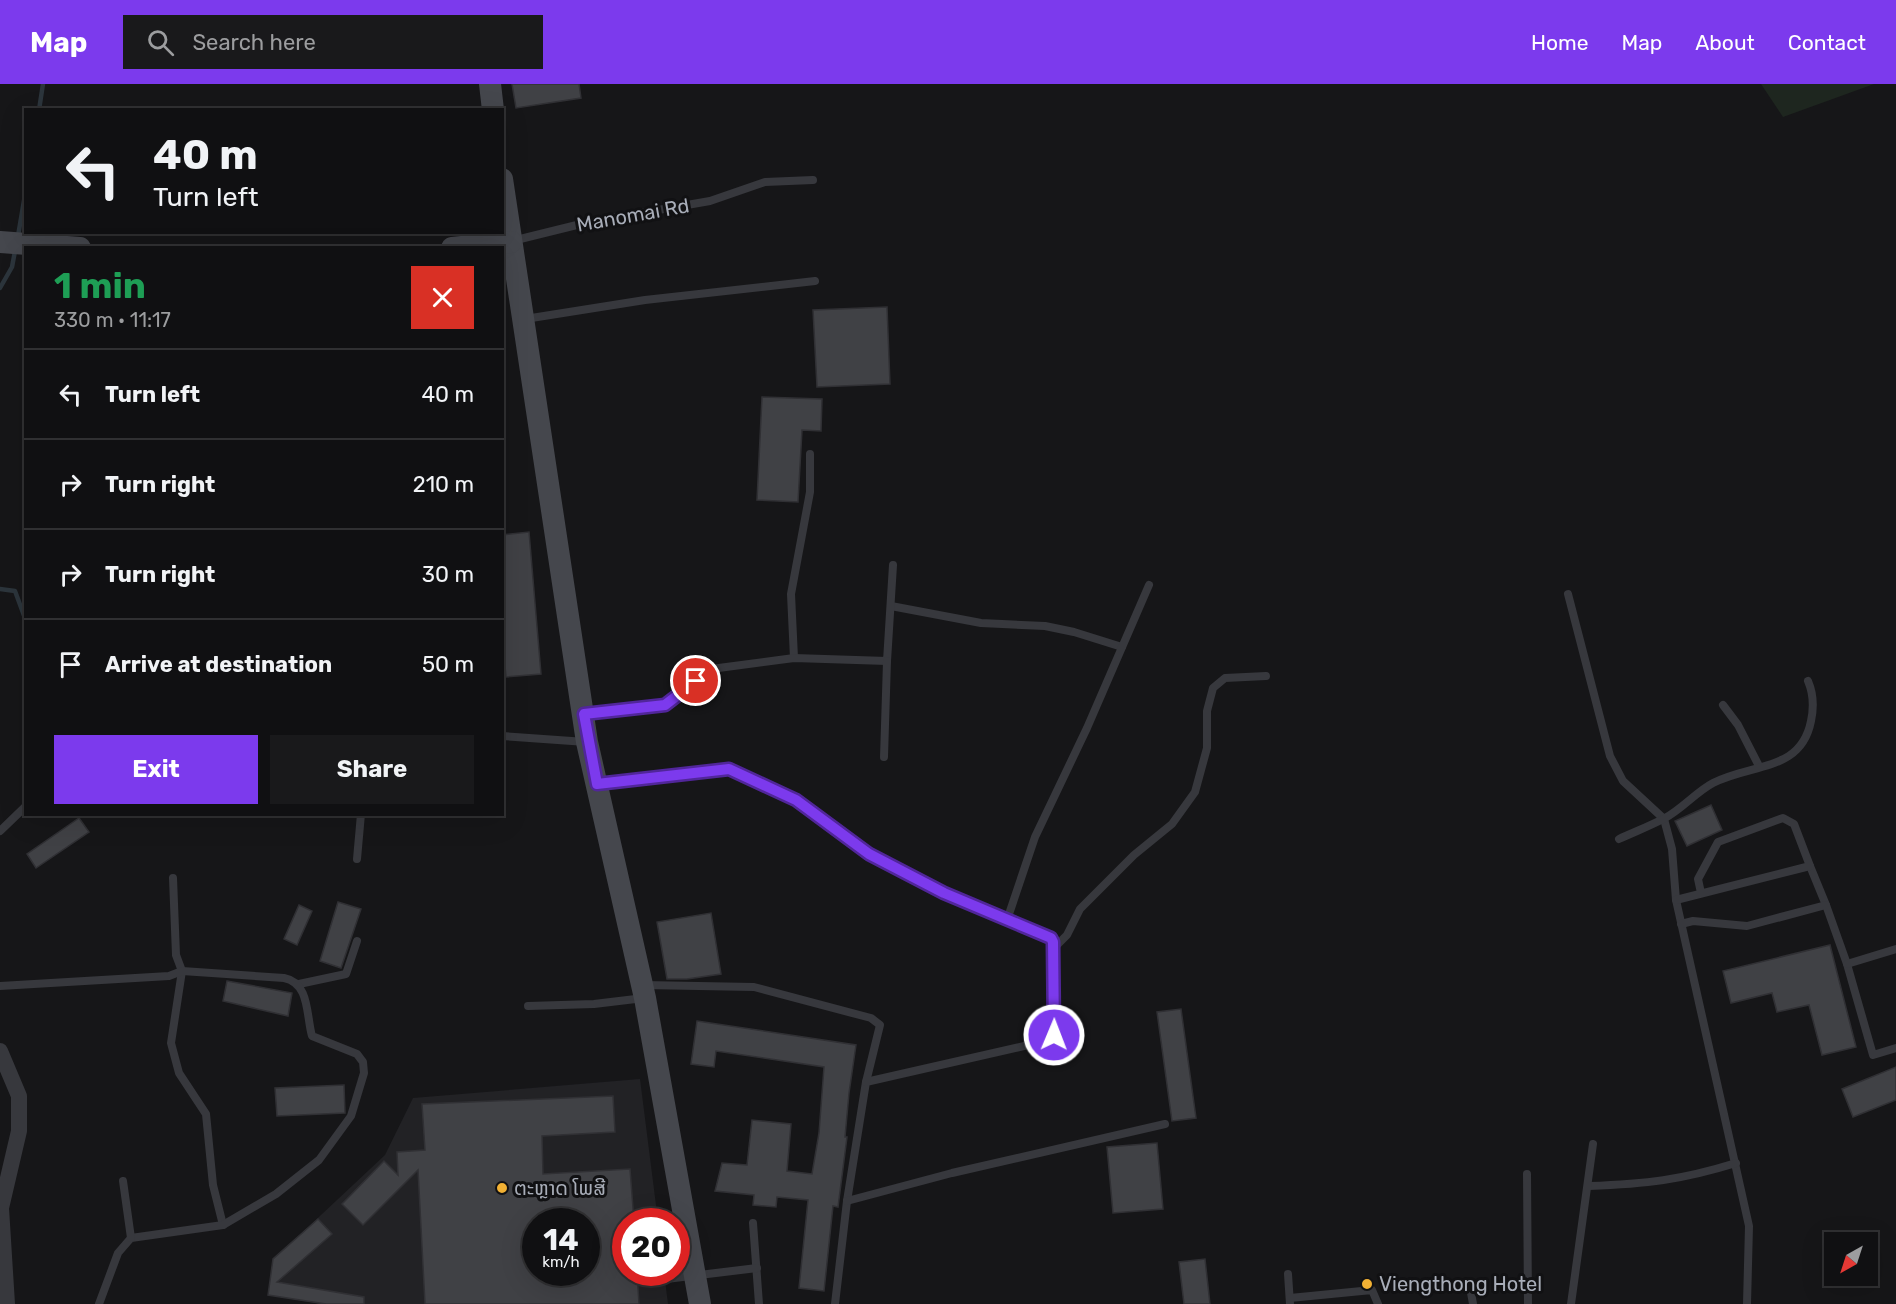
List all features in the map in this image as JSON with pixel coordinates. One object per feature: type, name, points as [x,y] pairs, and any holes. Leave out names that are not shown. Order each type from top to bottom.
[{"type":"street","points":[[490,84],[493,108]]},
{"type":"street","points":[[504,194],[525,319],[587,742],[643,992],[700,1304]]},
{"type":"street","name":"Manomai Rd","points":[[472,246],[511,242]]},
{"type":"street","points":[[11,243],[52,246]]},
{"type":"street","points":[[1,1056],[20,1096],[19,1131],[1,1208],[7,1304]]},
{"type":"lane","name":"Manomai Rd","points":[[511,242],[589,222],[710,201],[765,182],[813,180]]},
{"type":"lane","points":[[525,319],[645,300],[815,281]]},
{"type":"lane","points":[[794,658],[791,594],[810,492],[810,454]]},
{"type":"lane","points":[[884,757],[893,565]]},
{"type":"lane","points":[[1007,920],[1035,837],[1149,585]]},
{"type":"lane","points":[[1568,594],[1610,756],[1623,781],[1664,819],[1672,849],[1676,900],[1749,1226],[1747,1304]]},
{"type":"lane","points":[[891,606],[981,623],[1045,626],[1074,632],[1122,647]]},
{"type":"lane","points":[[584,714],[665,705],[711,669],[794,658],[887,661]]},
{"type":"lane","points":[[1053,949],[1067,935],[1080,909],[1134,855],[1172,824],[1195,792],[1207,748],[1207,711],[1213,688],[1225,678],[1266,676]]},
{"type":"lane","points":[[1619,839],[1664,819],[1713,783],[1783,760],[1798,751],[1808,737],[1814,710],[1813,693],[1808,681]]},
{"type":"lane","points":[[1723,705],[1738,725],[1759,766]]},
{"type":"lane","points":[[504,736],[587,742]]},
{"type":"lane","points":[[597,784],[729,769],[796,800],[869,854],[944,893],[1051,938],[1054,1035],[1046,1041],[866,1082]]},
{"type":"lane","points":[[0,831],[24,808]]},
{"type":"lane","points":[[357,860],[361,816]]},
{"type":"lane","points":[[1701,893],[1698,879],[1718,842],[1784,818],[1794,824],[1847,964],[1873,1055],[1896,1048]]},
{"type":"lane","points":[[1676,900],[1810,866]]},
{"type":"lane","points":[[173,878],[176,956],[182,971],[171,1043],[179,1073],[206,1114],[213,1185],[224,1225]]},
{"type":"lane","points":[[1681,924],[1693,921],[1747,926],[1826,905]]},
{"type":"lane","points":[[0,986],[170,976],[182,971],[284,978],[299,984],[339,978],[346,974],[357,941]]},
{"type":"lane","points":[[1847,964],[1896,949]]},
{"type":"lane","points":[[99,1304],[118,1254],[131,1238],[224,1225],[276,1194],[319,1160],[351,1116],[364,1073],[363,1062],[357,1054],[312,1036],[299,984]]},
{"type":"lane","points":[[528,1006],[594,1004],[643,992],[754,987],[872,1018],[880,1025],[866,1082],[847,1201],[835,1304]]},
{"type":"lane","points":[[847,1201],[952,1173],[1165,1124]]},
{"type":"lane","points":[[1571,1304],[1593,1144]]},
{"type":"lane","points":[[1589,1186],[1650,1184],[1688,1178],[1736,1163]]},
{"type":"lane","points":[[1527,1174],[1528,1304]]},
{"type":"lane","points":[[123,1181],[131,1238]]},
{"type":"lane","points":[[753,1223],[759,1304]]},
{"type":"lane","points":[[690,1277],[757,1268]]},
{"type":"lane","points":[[1288,1274],[1290,1301],[1372,1290],[1378,1304]]},
{"type":"lane","points":[[1470,1287],[1473,1304]]},
{"type":"shaded area","points":[[1761,84],[1874,84],[1783,117]]},
{"type":"shaded area","name":"ຕະຫຼາດ ໂພສີ","points":[[640,1079],[656,1208],[612,1208],[612,1286],[666,1286],[668,1304],[321,1304],[268,1295],[273,1260],[385,1155],[413,1098]]},
{"type":"building","points":[[512,84],[579,84],[581,98],[516,108]]},
{"type":"building","points":[[887,307],[890,384],[817,387],[813,310]]},
{"type":"building","points":[[762,397],[822,399],[821,431],[802,430],[798,502],[757,500]]},
{"type":"building","points":[[529,532],[541,674],[506,677],[504,535]]},
{"type":"building","points":[[1711,805],[1722,830],[1687,846],[1675,821]]},
{"type":"building","points":[[79,818],[89,832],[36,868],[27,854]]},
{"type":"building","points":[[338,902],[361,909],[341,968],[320,961]]},
{"type":"building","points":[[299,905],[312,911],[297,945],[284,939]]},
{"type":"building","points":[[711,913],[721,974],[687,979],[667,979],[657,922]]},
{"type":"building","points":[[1830,945],[1856,1047],[1822,1055],[1809,1005],[1777,1012],[1772,993],[1731,1003],[1723,971]]},
{"type":"building","points":[[227,981],[292,993],[288,1016],[223,1001]]},
{"type":"building","points":[[1181,1009],[1196,1118],[1172,1121],[1157,1012]]},
{"type":"building","points":[[697,1021],[856,1045],[838,1207],[833,1206],[824,1291],[799,1288],[808,1200],[777,1197],[776,1207],[753,1205],[754,1195],[715,1191],[722,1163],[747,1165],[752,1120],[791,1124],[787,1171],[812,1174],[819,1133],[824,1067],[716,1051],[714,1067],[691,1064]]},
{"type":"building","points":[[1896,1067],[1896,1100],[1853,1117],[1842,1089]]},
{"type":"building","points":[[344,1085],[345,1113],[277,1116],[275,1088]]},
{"type":"building","points":[[613,1096],[615,1132],[542,1136],[543,1174],[630,1169],[633,1208],[612,1208],[612,1286],[638,1286],[639,1304],[425,1304],[418,1170],[363,1225],[342,1204],[384,1161],[398,1175],[397,1152],[425,1150],[422,1104]]},
{"type":"building","points":[[1157,1143],[1163,1209],[1113,1213],[1107,1147]]},
{"type":"building","points":[[318,1219],[332,1234],[277,1282],[364,1297],[364,1304],[326,1304],[268,1295],[273,1259]]},
{"type":"building","points":[[1205,1259],[1210,1304],[1184,1304],[1179,1262]]},
{"type":"waterway","points":[[39,108],[43,84]]},
{"type":"waterway","points":[[18,236],[24,201]]},
{"type":"waterway","points":[[0,288],[12,267],[15,251]]},
{"type":"waterway","points":[[0,589],[15,591],[24,616]]},
{"type":"place","name":"ຕະຫຼາດ ໂພສີ","points":[[502,1188]]},
{"type":"place","name":"Viengthong Hotel","points":[[1367,1284]]},
{"type":"route","points":[[696,681],[665,705],[584,714],[587,742],[597,784],[729,769],[796,800],[869,854],[944,893],[1051,938],[1053,942],[1054,1035]]}]
